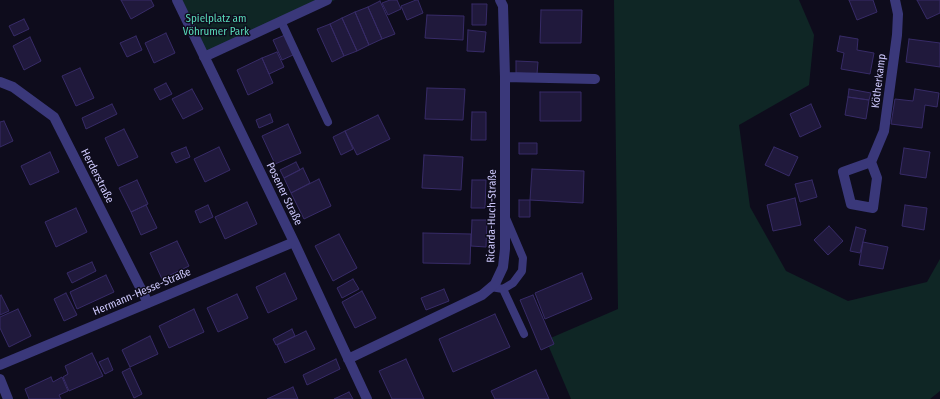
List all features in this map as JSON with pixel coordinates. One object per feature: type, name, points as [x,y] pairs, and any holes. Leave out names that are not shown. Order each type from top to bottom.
[{"type":"street","name":"Posener Straße","points":[[177,0],[294,242],[367,399]]},
{"type":"street","points":[[204,57],[327,0]]},
{"type":"street","name":"Ricarda-Huch-Straße","points":[[348,359],[482,295],[495,284],[503,267],[505,249],[505,77],[503,6],[500,0]]},
{"type":"street","name":"Kötherkamp","points":[[871,162],[884,131],[897,35],[898,14],[895,0]]},
{"type":"street","points":[[505,77],[595,78]]},
{"type":"street","name":"Herderstraße","points":[[0,82],[13,87],[54,117],[148,303]]},
{"type":"street","points":[[871,162],[877,178],[872,208],[851,204],[844,172],[871,162]]},
{"type":"street","name":"Hermann-Hesse-Straße","points":[[0,365],[294,242]]},
{"type":"street","points":[[0,379],[8,399]]},
{"type":"lane","points":[[281,21],[328,122]]},
{"type":"lane","points":[[491,288],[503,289],[513,282],[522,271],[523,258],[504,214]]},
{"type":"lane","points":[[503,289],[524,334]]},
{"type":"green space","name":"Spielplatz am Vöhrumer Park","points":[[177,0],[335,0],[204,57]]},
{"type":"green space","points":[[614,0],[799,0],[814,35],[809,85],[739,125],[750,207],[786,271],[848,301],[927,282],[940,259],[940,391],[930,399],[571,399],[546,340],[618,309]]},
{"type":"building","points":[[121,0],[151,0],[154,6],[131,19]]},
{"type":"building","points":[[390,0],[397,0],[401,9],[388,15],[382,3]]},
{"type":"building","points":[[418,0],[423,13],[407,20],[401,6]]},
{"type":"building","points":[[849,0],[873,0],[877,12],[857,20]]},
{"type":"building","points":[[917,0],[940,0],[940,13],[927,19]]},
{"type":"building","points":[[380,1],[395,34],[382,39],[368,7]]},
{"type":"building","points":[[472,4],[487,4],[486,25],[472,25]]},
{"type":"building","points":[[368,7],[382,39],[369,45],[355,12]]},
{"type":"building","points":[[541,10],[582,10],[581,43],[540,43]]},
{"type":"building","points":[[355,12],[369,45],[357,51],[342,18]]},
{"type":"building","points":[[427,15],[464,16],[463,40],[425,38]]},
{"type":"building","points":[[342,18],[357,51],[344,56],[330,24]]},
{"type":"building","points":[[24,19],[29,29],[14,36],[9,26]]},
{"type":"building","points":[[330,24],[344,56],[332,62],[317,29]]},
{"type":"building","points":[[468,30],[486,32],[484,52],[467,51]]},
{"type":"building","points":[[166,33],[175,53],[154,63],[145,43]]},
{"type":"building","points":[[285,35],[293,55],[282,60],[273,40]]},
{"type":"building","points":[[136,36],[142,50],[127,57],[120,43]]},
{"type":"building","points":[[840,36],[858,39],[857,50],[874,53],[870,74],[841,69],[844,53],[837,51]]},
{"type":"building","points":[[30,37],[41,61],[24,70],[13,46]]},
{"type":"building","points":[[909,39],[940,43],[940,67],[906,62]]},
{"type":"building","points":[[277,52],[284,67],[269,74],[262,58]]},
{"type":"building","points":[[262,58],[273,83],[248,95],[237,70]]},
{"type":"building","points":[[516,61],[538,62],[537,74],[516,73]]},
{"type":"building","points":[[80,68],[94,98],[76,106],[62,76]]},
{"type":"building","points":[[166,83],[172,94],[160,100],[154,89]]},
{"type":"building","points":[[427,88],[465,89],[463,120],[425,119]]},
{"type":"building","points":[[192,89],[203,109],[183,119],[172,99]]},
{"type":"building","points":[[849,89],[871,93],[869,100],[848,97]]},
{"type":"building","points":[[915,89],[939,93],[937,107],[925,105],[922,128],[891,124],[895,99],[913,101]]},
{"type":"building","points":[[540,92],[581,92],[581,121],[540,121]]},
{"type":"building","points":[[848,97],[869,100],[866,119],[845,115]]},
{"type":"building","points":[[112,104],[117,114],[86,129],[82,118]]},
{"type":"building","points":[[811,104],[821,127],[800,137],[790,114]]},
{"type":"building","points":[[472,112],[486,112],[486,140],[471,140]]},
{"type":"building","points":[[270,114],[273,122],[259,128],[256,120]]},
{"type":"building","points":[[378,115],[390,139],[357,155],[345,131]]},
{"type":"building","points":[[4,121],[13,141],[0,147],[0,122]]},
{"type":"building","points":[[288,124],[301,153],[275,164],[262,136]]},
{"type":"building","points":[[124,129],[138,157],[118,166],[105,138]]},
{"type":"building","points":[[345,131],[353,149],[341,155],[333,137]]},
{"type":"building","points":[[519,143],[537,143],[537,154],[519,154]]},
{"type":"building","points":[[186,147],[190,157],[176,163],[171,153]]},
{"type":"building","points":[[219,147],[230,170],[205,182],[194,159]]},
{"type":"building","points":[[774,147],[798,157],[789,176],[765,165]]},
{"type":"building","points":[[904,148],[930,152],[926,178],[900,174]]},
{"type":"building","points":[[50,152],[59,172],[30,185],[21,166]]},
{"type":"building","points":[[424,155],[463,157],[461,190],[422,188]]},
{"type":"building","points":[[296,162],[300,170],[284,178],[280,170]]},
{"type":"building","points":[[303,168],[310,183],[291,193],[284,178]]},
{"type":"building","points":[[532,169],[584,171],[583,203],[530,200]]},
{"type":"building","points":[[319,179],[331,206],[304,219],[291,193]]},
{"type":"building","points":[[137,180],[148,204],[131,212],[119,188]]},
{"type":"building","points":[[472,180],[486,180],[485,208],[471,208]]},
{"type":"building","points":[[812,180],[817,197],[800,202],[795,184]]},
{"type":"building","points":[[795,198],[801,225],[773,231],[767,205]]},
{"type":"building","points":[[519,200],[530,200],[530,217],[519,217]]},
{"type":"building","points":[[247,202],[257,224],[225,239],[215,217]]},
{"type":"building","points":[[146,205],[157,228],[141,235],[131,212]]},
{"type":"building","points":[[208,205],[213,217],[200,223],[195,211]]},
{"type":"building","points":[[905,205],[927,208],[924,230],[902,226]]},
{"type":"building","points":[[76,208],[87,232],[56,247],[45,222]]},
{"type":"building","points":[[472,220],[487,220],[486,247],[471,246]]},
{"type":"building","points":[[829,226],[843,241],[828,255],[814,240]]},
{"type":"building","points":[[856,227],[866,230],[860,253],[850,251]]},
{"type":"building","points":[[423,233],[471,234],[470,264],[423,263]]},
{"type":"building","points":[[339,234],[357,268],[333,281],[315,246]]},
{"type":"building","points":[[177,241],[189,266],[162,279],[150,253]]},
{"type":"building","points":[[863,242],[888,247],[883,269],[859,265]]},
{"type":"building","points":[[92,262],[96,271],[72,283],[67,273]]},
{"type":"building","points":[[285,273],[297,299],[268,313],[256,287]]},
{"type":"building","points":[[582,273],[592,299],[545,319],[535,293]]},
{"type":"building","points":[[106,275],[114,292],[77,309],[70,292]]},
{"type":"building","points":[[353,279],[359,289],[342,298],[337,288]]},
{"type":"building","points":[[444,289],[449,301],[426,310],[421,298]]},
{"type":"building","points":[[362,291],[376,318],[355,328],[342,302]]},
{"type":"building","points":[[66,293],[77,315],[64,321],[54,299]]},
{"type":"building","points":[[237,294],[248,318],[218,332],[207,308]]},
{"type":"building","points":[[1,295],[9,311],[0,315],[0,296]]},
{"type":"building","points":[[533,295],[554,344],[541,350],[520,300]]},
{"type":"building","points":[[18,309],[31,336],[9,347],[0,328],[0,317]]},
{"type":"building","points":[[194,309],[204,332],[169,348],[159,326]]},
{"type":"building","points":[[495,314],[510,347],[453,372],[439,339]]},
{"type":"building","points":[[292,329],[295,336],[276,345],[273,339]]},
{"type":"building","points":[[306,331],[315,349],[285,363],[277,345]]},
{"type":"building","points":[[150,336],[158,354],[130,367],[122,350]]},
{"type":"building","points":[[92,353],[103,376],[69,391],[63,377],[68,374],[65,366]]},
{"type":"building","points":[[108,358],[113,370],[105,374],[99,362]]},
{"type":"building","points":[[336,359],[340,369],[307,385],[303,375]]},
{"type":"building","points":[[406,359],[424,399],[392,399],[379,371]]},
{"type":"building","points":[[130,368],[142,394],[134,398],[122,372]]},
{"type":"building","points":[[536,370],[549,399],[495,399],[491,391]]},
{"type":"building","points":[[51,377],[53,382],[62,377],[68,391],[59,395],[61,399],[29,399],[25,389]]},
{"type":"building","points":[[293,387],[298,399],[267,399]]},
{"type":"building","points":[[349,392],[353,399],[334,399]]}]
